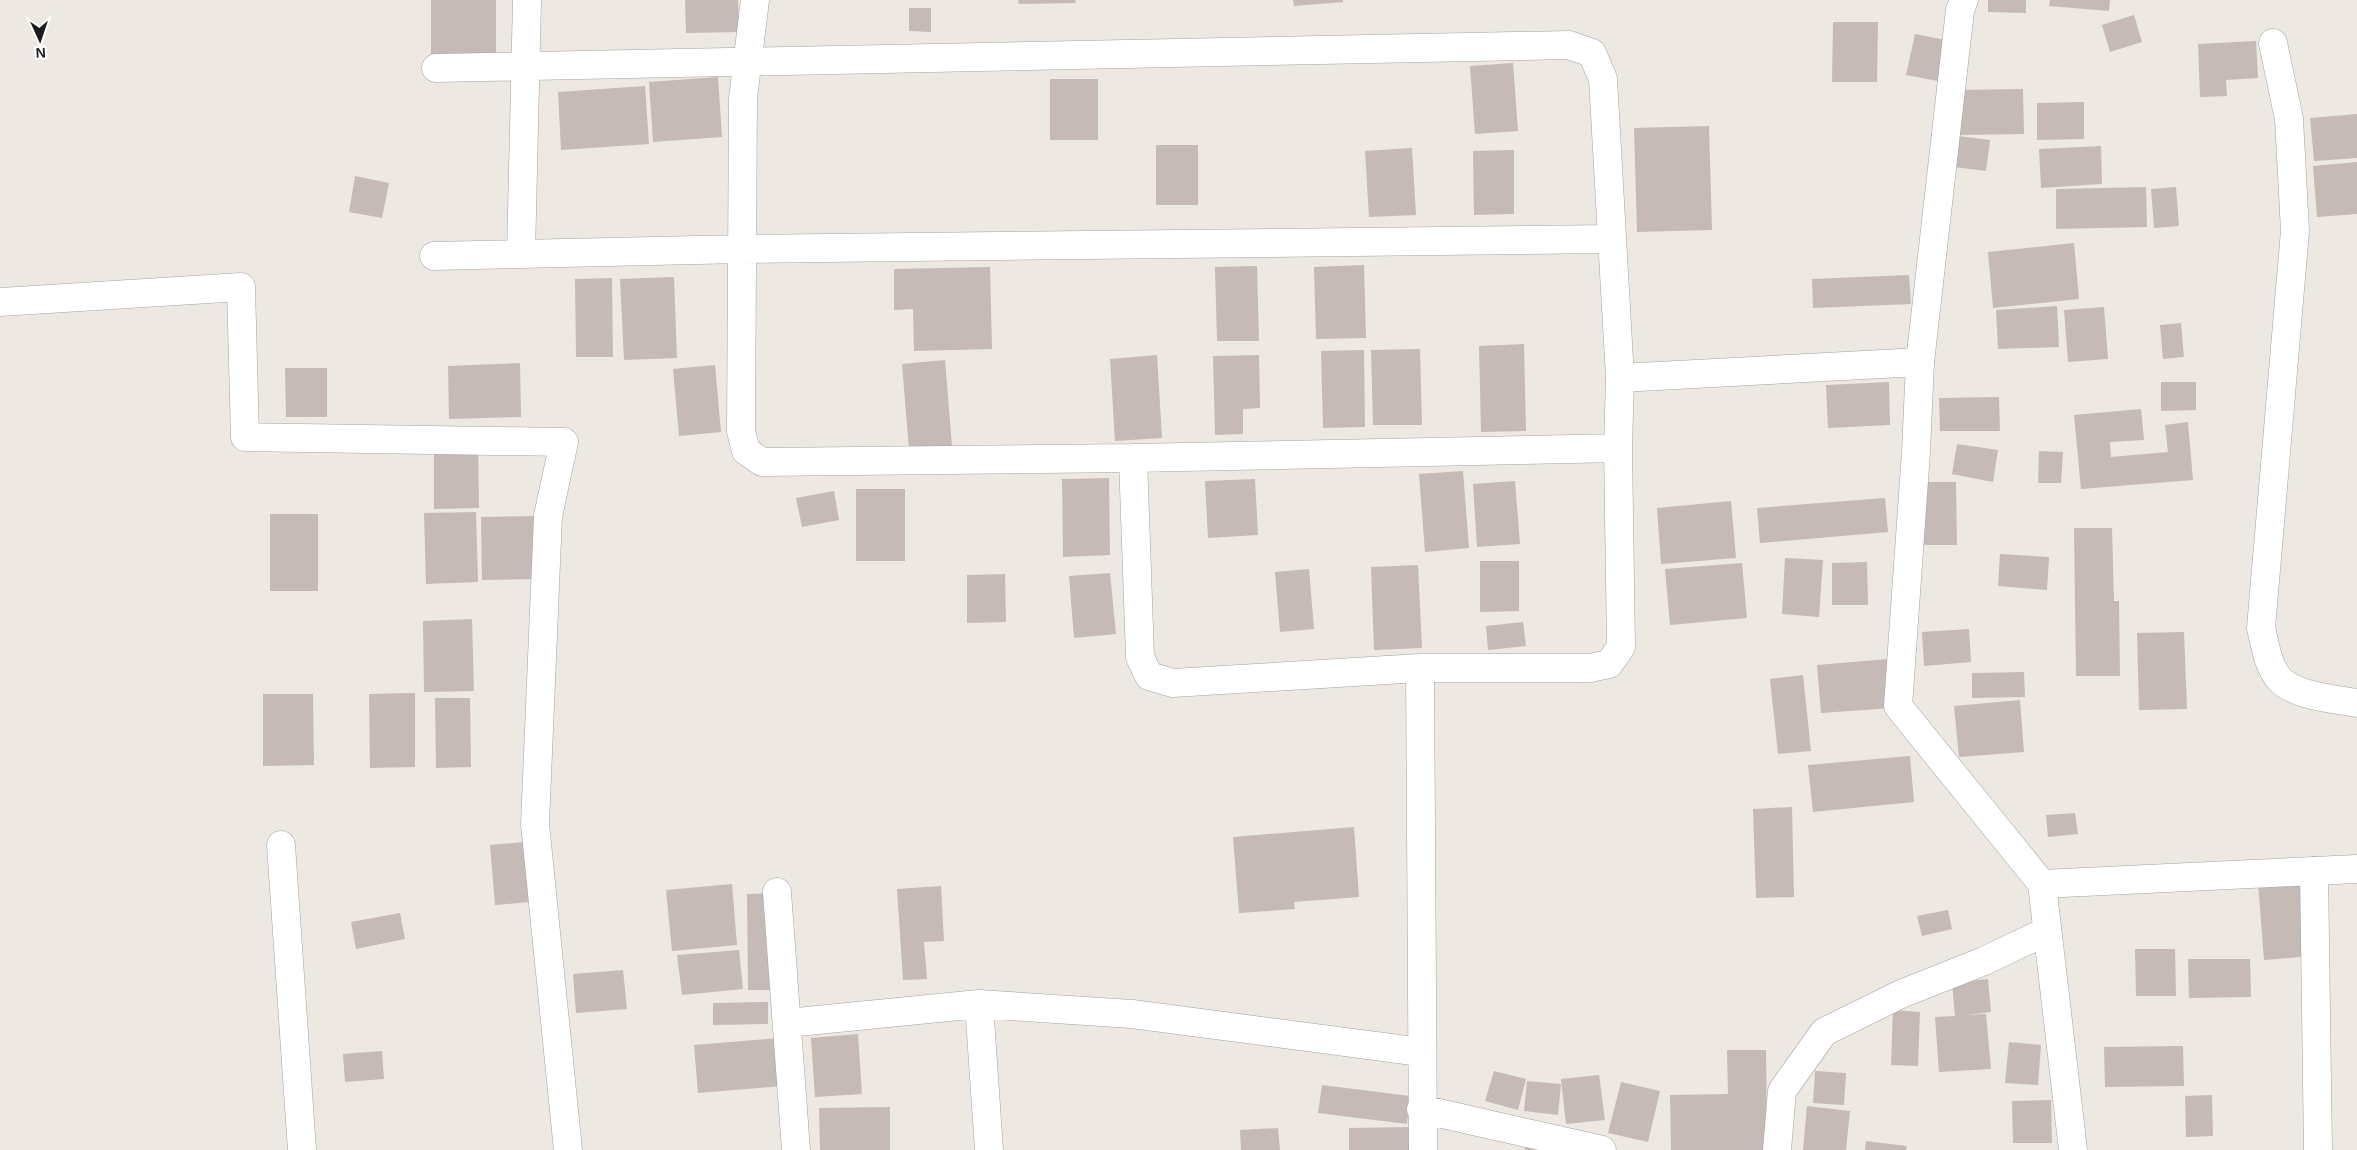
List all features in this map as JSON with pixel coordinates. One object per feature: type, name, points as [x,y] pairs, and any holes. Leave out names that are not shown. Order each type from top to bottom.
[{"type":"street","points":[[521,254],[527,0]]},
{"type":"street","points":[[755,0],[743,98],[741,430],[746,451],[762,462],[1133,458],[1618,448]]},
{"type":"street","points":[[1964,0],[1960,10],[1920,362],[1916,452],[1898,706],[2042,884],[2073,1150]]},
{"type":"street","points":[[2273,43],[2289,119],[2295,231],[2261,628],[2267,656],[2277,678],[2297,691],[2357,703]]},
{"type":"street","points":[[436,68],[1569,45],[1592,53],[1603,79],[1620,378],[1618,448],[1621,647],[1609,664],[1590,668],[1420,668],[1173,683],[1149,676],[1140,657],[1133,458]]},
{"type":"street","points":[[434,256],[742,250],[1612,239]]},
{"type":"street","points":[[0,302],[241,286],[246,438],[564,442],[548,516],[535,824],[568,1150]]},
{"type":"street","points":[[1620,378],[1920,362]]},
{"type":"street","points":[[1420,668],[1421,1109],[1423,1150]]},
{"type":"street","points":[[281,845],[302,1150]]},
{"type":"street","points":[[2042,884],[2357,869]]},
{"type":"street","points":[[2314,871],[2318,1150]]},
{"type":"street","points":[[777,892],[796,1150]]},
{"type":"street","points":[[1777,1150],[1782,1091],[1824,1032],[1901,994],[1984,961],[2047,931]]},
{"type":"street","points":[[787,1023],[979,1004],[1132,1014],[1421,1052]]},
{"type":"street","points":[[979,1004],[989,1150]]},
{"type":"street","points":[[1421,1109],[1602,1150]]},
{"type":"building","points":[[431,0],[496,0],[496,55],[431,56]]},
{"type":"building","points":[[685,0],[738,0],[739,32],[686,33]]},
{"type":"building","points":[[1018,0],[1075,0],[1076,3],[1019,4]]},
{"type":"building","points":[[1293,0],[1343,0],[1343,2],[1294,6]]},
{"type":"building","points":[[1988,0],[2026,0],[2026,13],[1988,12]]},
{"type":"building","points":[[2050,0],[2110,0],[2109,11],[2049,6]]},
{"type":"building","points":[[909,8],[931,8],[931,32],[909,31]]},
{"type":"building","points":[[2134,15],[2142,42],[2110,52],[2102,25]]},
{"type":"building","points":[[1833,22],[1878,22],[1877,82],[1832,82]]},
{"type":"building","points":[[1915,34],[1946,40],[1938,81],[1906,75]]},
{"type":"building","points":[[2256,41],[2258,78],[2226,80],[2227,96],[2200,97],[2198,44]]},
{"type":"building","points":[[1513,63],[1518,131],[1475,134],[1470,66]]},
{"type":"building","points":[[718,77],[722,137],[653,142],[649,82]]},
{"type":"building","points":[[1050,79],[1098,79],[1098,140],[1050,140]]},
{"type":"building","points":[[645,86],[649,144],[561,150],[558,92]]},
{"type":"building","points":[[2023,89],[2024,134],[1958,135],[1958,90]]},
{"type":"building","points":[[2084,102],[2084,139],[2037,140],[2037,103]]},
{"type":"building","points":[[2357,114],[2357,158],[2314,161],[2310,118]]},
{"type":"building","points":[[1709,126],[1712,230],[1637,232],[1634,128]]},
{"type":"building","points":[[1958,136],[1990,140],[1986,171],[1954,167]]},
{"type":"building","points":[[1156,145],[1198,145],[1198,205],[1156,205]]},
{"type":"building","points":[[2101,146],[2102,184],[2041,188],[2039,149]]},
{"type":"building","points":[[1412,148],[1416,215],[1369,217],[1365,151]]},
{"type":"building","points":[[1514,150],[1514,214],[1474,215],[1473,151]]},
{"type":"building","points":[[2357,162],[2357,214],[2317,217],[2313,166]]},
{"type":"building","points":[[355,176],[389,183],[382,218],[349,212]]},
{"type":"building","points":[[2146,187],[2147,227],[2056,229],[2056,189]]},
{"type":"building","points":[[2176,187],[2179,226],[2154,228],[2151,189]]},
{"type":"building","points":[[2074,243],[2079,299],[1993,308],[1988,252]]},
{"type":"building","points":[[1364,265],[1366,338],[1316,339],[1314,267]]},
{"type":"building","points":[[1257,266],[1259,341],[1217,341],[1215,267]]},
{"type":"building","points":[[990,267],[992,349],[914,351],[913,309],[894,310],[894,269]]},
{"type":"building","points":[[1909,275],[1911,304],[1813,308],[1812,279]]},
{"type":"building","points":[[674,277],[677,358],[624,360],[620,279]]},
{"type":"building","points":[[612,278],[613,357],[576,357],[575,279]]},
{"type":"building","points":[[2057,306],[2059,347],[1998,349],[1996,310]]},
{"type":"building","points":[[2104,307],[2108,359],[2068,362],[2064,310]]},
{"type":"building","points":[[2181,323],[2184,357],[2163,359],[2160,325]]},
{"type":"building","points":[[1524,344],[1526,431],[1481,432],[1479,346]]},
{"type":"building","points":[[1420,349],[1422,425],[1373,425],[1371,350]]},
{"type":"building","points":[[1364,350],[1365,427],[1323,428],[1321,351]]},
{"type":"building","points":[[1157,355],[1162,438],[1115,441],[1110,359]]},
{"type":"building","points":[[1259,355],[1260,408],[1243,409],[1243,434],[1215,435],[1213,356]]},
{"type":"building","points":[[945,360],[952,446],[909,450],[902,364]]},
{"type":"building","points":[[520,363],[521,417],[449,419],[448,366]]},
{"type":"building","points":[[715,365],[721,432],[679,436],[673,369]]},
{"type":"building","points":[[285,368],[327,368],[327,417],[286,417]]},
{"type":"building","points":[[1889,382],[1890,425],[1828,428],[1826,385]]},
{"type":"building","points":[[2161,382],[2196,382],[2196,410],[2161,411]]},
{"type":"building","points":[[1999,397],[2000,431],[1940,431],[1939,398]]},
{"type":"building","points":[[2141,409],[2144,440],[2110,442],[2111,457],[2168,452],[2165,425],[2188,422],[2193,480],[2081,489],[2074,415]]},
{"type":"building","points":[[1957,444],[1998,450],[1993,482],[1952,474]]},
{"type":"building","points":[[434,445],[478,445],[479,508],[434,509]]},
{"type":"building","points":[[2039,451],[2063,452],[2061,483],[2038,483]]},
{"type":"building","points":[[1463,471],[1469,548],[1425,552],[1419,474]]},
{"type":"building","points":[[1109,478],[1110,555],[1063,557],[1062,479]]},
{"type":"building","points":[[1255,479],[1258,535],[1208,538],[1205,481]]},
{"type":"building","points":[[1515,481],[1520,544],[1477,547],[1473,484]]},
{"type":"building","points":[[1923,482],[1956,482],[1957,545],[1923,545]]},
{"type":"building","points":[[856,489],[905,489],[905,561],[856,561]]},
{"type":"building","points":[[834,491],[839,520],[802,527],[796,498]]},
{"type":"building","points":[[1885,498],[1888,532],[1760,543],[1757,508]]},
{"type":"building","points":[[1731,501],[1736,558],[1661,564],[1657,508]]},
{"type":"building","points":[[476,512],[478,582],[426,584],[424,513]]},
{"type":"building","points":[[270,514],[318,514],[318,591],[270,591]]},
{"type":"building","points":[[539,516],[540,579],[482,580],[481,517]]},
{"type":"building","points":[[2074,528],[2112,528],[2114,601],[2119,601],[2120,676],[2076,676]]},
{"type":"building","points":[[2000,554],[2049,557],[2047,590],[1998,586]]},
{"type":"building","points":[[1785,558],[1823,560],[1819,617],[1782,614]]},
{"type":"building","points":[[1480,561],[1519,561],[1519,611],[1480,612]]},
{"type":"building","points":[[1867,562],[1868,605],[1832,605],[1832,563]]},
{"type":"building","points":[[1742,563],[1747,618],[1670,625],[1665,569]]},
{"type":"building","points":[[1418,565],[1422,648],[1374,650],[1371,567]]},
{"type":"building","points":[[1309,569],[1314,629],[1280,632],[1275,572]]},
{"type":"building","points":[[1110,573],[1116,634],[1074,638],[1069,576]]},
{"type":"building","points":[[1005,574],[1006,622],[967,623],[967,575]]},
{"type":"building","points":[[472,619],[474,691],[424,692],[423,621]]},
{"type":"building","points":[[1523,622],[1526,646],[1488,650],[1486,626]]},
{"type":"building","points":[[1969,629],[1971,662],[1924,666],[1922,632]]},
{"type":"building","points":[[2184,632],[2187,709],[2139,710],[2137,633]]},
{"type":"building","points":[[1888,659],[1892,708],[1821,713],[1817,665]]},
{"type":"building","points":[[2024,672],[2025,697],[1972,698],[1972,673]]},
{"type":"building","points":[[1803,675],[1811,751],[1778,754],[1770,679]]},
{"type":"building","points":[[415,693],[415,767],[370,768],[369,694]]},
{"type":"building","points":[[263,694],[313,694],[314,765],[263,766]]},
{"type":"building","points":[[435,698],[470,698],[471,767],[436,768]]},
{"type":"building","points":[[2020,700],[2024,752],[1959,757],[1954,706]]},
{"type":"building","points":[[1910,756],[1914,802],[1813,812],[1808,765]]},
{"type":"building","points":[[1792,807],[1794,897],[1756,898],[1753,809]]},
{"type":"building","points":[[2075,813],[2078,834],[2048,837],[2046,815]]},
{"type":"building","points":[[1354,827],[1359,897],[1294,902],[1295,909],[1239,913],[1233,837]]},
{"type":"building","points":[[524,842],[530,902],[495,905],[490,845]]},
{"type":"building","points":[[2305,880],[2311,956],[2264,960],[2258,883]]},
{"type":"building","points":[[732,884],[737,945],[672,951],[666,890]]},
{"type":"building","points":[[941,886],[944,941],[924,942],[927,979],[903,980],[897,889]]},
{"type":"building","points":[[775,893],[777,990],[748,990],[747,894]]},
{"type":"building","points":[[1948,910],[1952,929],[1922,936],[1917,916]]},
{"type":"building","points":[[400,913],[405,939],[356,949],[351,922]]},
{"type":"building","points":[[2135,949],[2175,949],[2176,996],[2136,996]]},
{"type":"building","points":[[739,950],[743,989],[682,995],[677,955]]},
{"type":"building","points":[[2188,959],[2250,959],[2251,997],[2189,998]]},
{"type":"building","points":[[623,970],[627,1009],[576,1013],[573,974]]},
{"type":"building","points":[[1988,979],[1991,1012],[1967,1015],[1986,1014],[1991,1069],[1939,1072],[1935,1017],[1955,1016],[1952,983]]},
{"type":"building","points":[[768,1002],[768,1024],[713,1025],[713,1003]]},
{"type":"building","points":[[1893,1010],[1920,1012],[1918,1066],[1891,1065]]},
{"type":"building","points":[[858,1034],[862,1094],[815,1097],[811,1038]]},
{"type":"building","points":[[779,1038],[783,1086],[698,1093],[694,1045]]},
{"type":"building","points":[[2009,1042],[2041,1045],[2038,1085],[2005,1083]]},
{"type":"building","points":[[2183,1046],[2184,1086],[2105,1087],[2104,1047]]},
{"type":"building","points":[[1727,1050],[1766,1050],[1767,1150],[1671,1150],[1670,1095],[1728,1094]]},
{"type":"building","points":[[382,1051],[384,1079],[345,1082],[343,1054]]},
{"type":"building","points":[[1494,1071],[1526,1079],[1518,1110],[1485,1101]]},
{"type":"building","points":[[1815,1071],[1846,1073],[1844,1105],[1813,1103]]},
{"type":"building","points":[[1599,1075],[1605,1120],[1566,1124],[1561,1079]]},
{"type":"building","points":[[1527,1081],[1561,1084],[1558,1115],[1524,1111]]},
{"type":"building","points":[[1621,1082],[1660,1091],[1648,1142],[1608,1133]]},
{"type":"building","points":[[1322,1085],[1410,1096],[1407,1124],[1318,1113]]},
{"type":"building","points":[[2212,1095],[2213,1136],[2186,1137],[2185,1096]]},
{"type":"building","points":[[2051,1100],[2052,1143],[2013,1143],[2012,1101]]},
{"type":"building","points":[[1807,1106],[1850,1111],[1846,1150],[1803,1150]]},
{"type":"building","points":[[890,1107],[890,1150],[820,1150],[819,1108]]},
{"type":"building","points":[[1410,1127],[1410,1150],[1349,1150],[1349,1128]]},
{"type":"building","points":[[1278,1128],[1280,1150],[1241,1150],[1240,1130]]},
{"type":"building","points":[[1866,1141],[1907,1146],[1906,1150],[1865,1150]]},
{"type":"building","points":[[1525,1147],[1569,1150],[1525,1150]]}]
